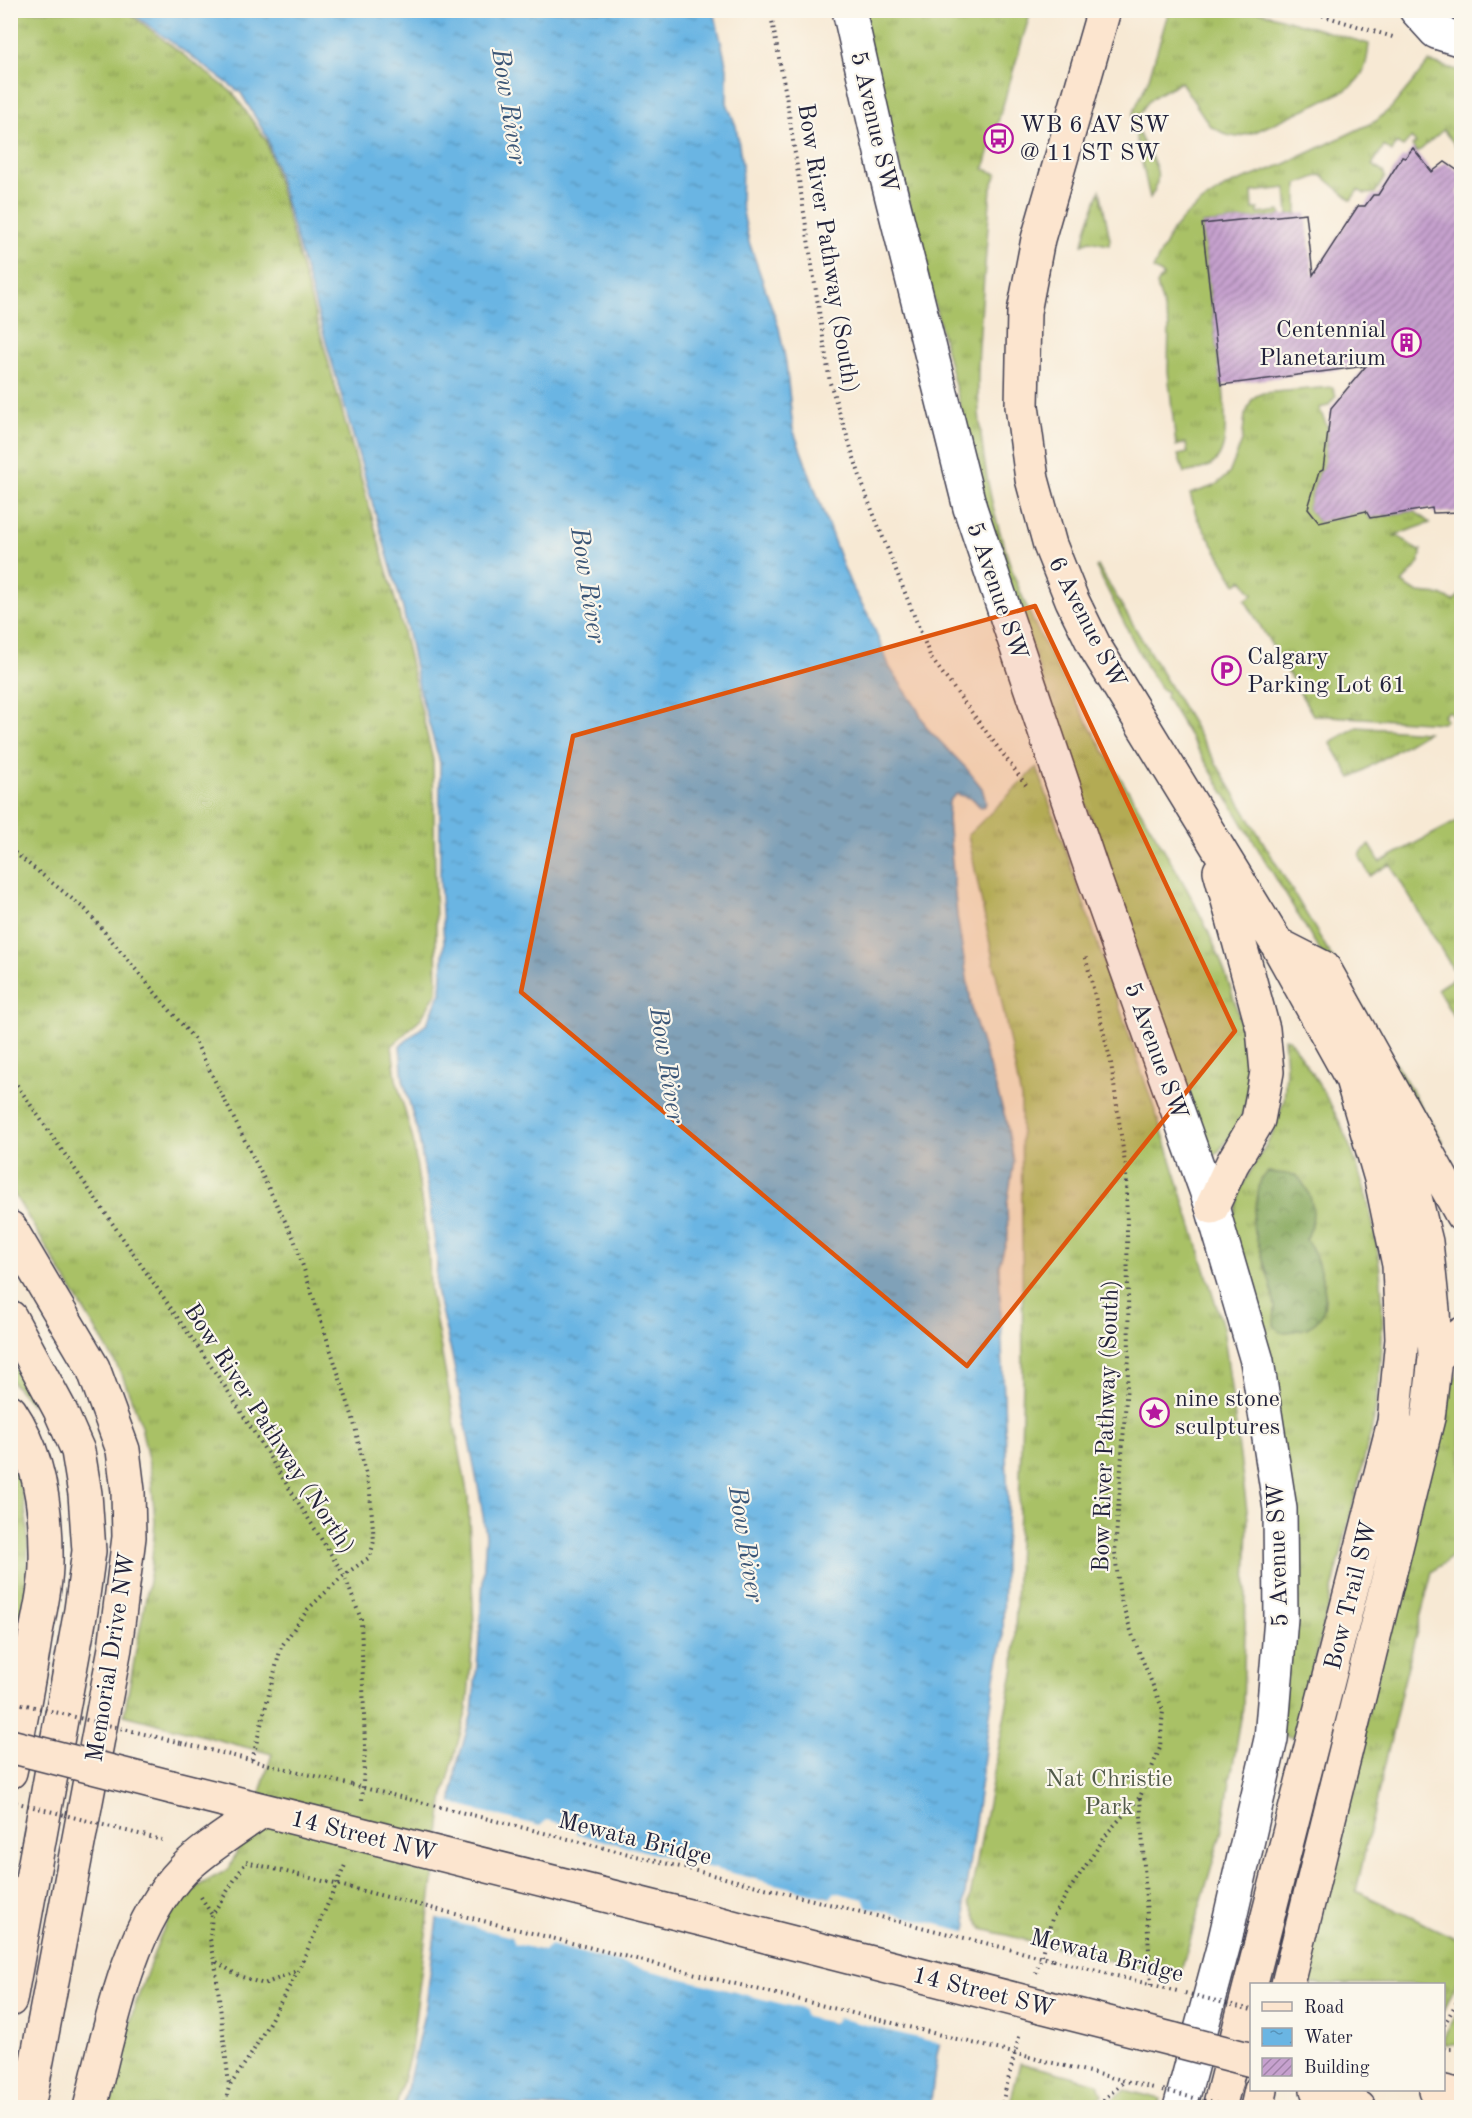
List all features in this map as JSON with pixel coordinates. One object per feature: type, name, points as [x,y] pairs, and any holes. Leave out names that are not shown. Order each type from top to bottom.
[{"type":"main road","name":"6 Avenue SW","points":[[1104,10],[1038,239],[1024,312],[1022,406],[1032,479],[1050,545],[1072,600],[1095,647],[1277,944],[1352,1078]]},
{"type":"main road","points":[[1210,835],[1263,1029],[1267,1072],[1258,1120],[1232,1164],[1212,1207]]},
{"type":"main road","points":[[1277,944],[1324,968],[1461,1215]]},
{"type":"main road","points":[[1288,1983],[1428,1418],[1434,1358],[1433,1310],[1426,1242],[1412,1185],[1392,1133],[1374,1097],[1352,1078]]},
{"type":"main road","name":"Bow Trail SW","points":[[1251,1983],[1394,1422],[1402,1339],[1399,1265],[1381,1179],[1352,1078]]},
{"type":"main road","name":"Memorial Drive NW","points":[[10,1228],[93,1368],[123,1450],[128,1491],[129,1537],[115,1648],[28,2108]]},
{"type":"main road","name":"Memorial Drive NW","points":[[10,1317],[60,1410],[78,1451],[85,1494],[88,1551],[81,1610],[10,2000]]},
{"type":"main road","points":[[1434,1358],[1461,1334]]},
{"type":"main road","points":[[10,1410],[31,1453],[38,1476],[44,1504],[46,1566],[28,1691],[10,1772]]},
{"type":"main road","name":"14 Street NW","points":[[10,1746],[717,1923]]},
{"type":"main road","points":[[90,2108],[128,1970],[145,1926],[163,1894],[183,1870],[263,1810]]},
{"type":"main road","name":"14 Street SW","points":[[717,1923],[1038,1991],[1175,2040],[1250,2060]]},
{"type":"main road","name":"Bow Trail SW","points":[[1219,2108],[1250,1986]]},
{"type":"main road","points":[[1445,2076],[1461,2076]]},
{"type":"main road","points":[[1257,2108],[1261,2091]]},
{"type":"main road","points":[[1318,2091],[1326,2098],[1359,2108]]},
{"type":"main road","points":[[1440,2091],[1461,2096]]},
{"type":"street","name":"5 Avenue SW","points":[[849,10],[886,174],[970,508],[1097,885],[1212,1207],[1257,1361],[1280,1509],[1281,1617],[1271,1739],[1224,1944],[1171,2099]]},
{"type":"street","points":[[1416,10],[1437,32],[1461,40]]},
{"type":"path","name":"Bow River Pathway (South)","points":[[770,10],[786,95],[830,383],[866,495],[931,658],[1021,776],[1031,793]]},
{"type":"path","points":[[1305,10],[1398,38]]},
{"type":"path","name":"Bow River Pathway (North)","points":[[10,849],[87,909],[194,1039],[294,1239],[353,1418],[370,1492],[374,1541],[370,1557],[344,1575],[224,1386],[10,1075]]},
{"type":"path","name":"Bow River Pathway (South)","points":[[1038,1991],[1044,1941],[1057,1910],[1109,1830],[1140,1797],[1160,1748],[1163,1710],[1133,1637],[1120,1597],[1115,1553],[1129,1356],[1126,1171],[1111,1062],[1083,947]]},
{"type":"path","points":[[252,1760],[280,1647],[308,1609],[344,1575]]},
{"type":"path","name":"Mewata Bridge","points":[[10,1701],[1250,2010]]},
{"type":"path","points":[[1140,1797],[1151,1985]]},
{"type":"path","points":[[10,1801],[162,1840]]},
{"type":"path","points":[[229,2087],[215,1961],[210,1939],[212,1915],[246,1862],[1126,2081],[1171,2099],[1233,2108]]},
{"type":"path","points":[[215,1961],[239,1976],[264,1984],[298,1971]]},
{"type":"path","points":[[1445,2021],[1461,1993]]},
{"type":"path","points":[[1001,2108],[1020,2032]]},
{"type":"path","points":[[1445,2049],[1461,2049]]},
{"type":"path","points":[[1094,2108],[1126,2081]]},
{"type":"highlighted area","points":[[1035,606],[1235,1031],[967,1366],[521,992],[573,736]]},
{"type":"green space","points":[[1169,10],[1257,11],[1369,44],[1367,59],[1360,77],[1344,91],[1255,132],[1237,137],[1227,135],[1210,126],[1181,82],[1160,93],[1149,101],[1140,115],[1138,127],[1157,171],[1157,183],[1150,198],[1133,124],[1133,113],[1149,78]]},
{"type":"green space","points":[[11,11],[126,11],[233,93],[266,140],[398,610],[433,760],[437,992],[422,1017],[392,1046],[396,1079],[413,1140],[429,1257],[430,1289],[468,1497],[474,1627],[467,1709],[444,1795],[411,2050],[396,2107],[110,2107],[134,2008],[160,1937],[177,1900],[229,1869],[252,1818],[272,1754],[124,1715],[151,1570],[155,1522],[151,1474],[140,1421],[122,1375],[11,1189]]},
{"type":"green space","points":[[861,11],[1031,11],[984,169],[997,174],[991,188],[978,358],[979,412],[983,451],[993,508],[1004,546],[1034,623],[1086,720],[1196,906],[1212,940],[1238,1013],[1246,1045],[1249,1089],[1246,1104],[1232,1134],[1212,1158],[1207,1155],[991,529]]},
{"type":"green space","points":[[1429,62],[1461,71],[1461,152],[1443,130],[1417,153],[1412,146],[1416,143],[1411,138],[1403,147],[1396,143],[1392,152],[1384,146],[1372,165],[1383,172],[1385,177],[1375,193],[1365,194],[1358,190],[1351,200],[1321,175],[1297,184],[1297,214],[1288,215],[1286,188],[1252,192],[1253,209],[1258,209],[1258,214],[1280,211],[1281,216],[1202,224],[1221,385],[1223,385],[1225,428],[1222,450],[1218,459],[1208,467],[1184,473],[1178,455],[1188,453],[1186,443],[1176,446],[1168,371],[1169,326],[1157,285],[1163,275],[1153,269],[1172,231],[1202,202],[1229,185],[1285,164],[1376,121],[1392,107]]},
{"type":"green space","points":[[1100,190],[1110,239],[1109,245],[1089,241],[1083,244],[1087,227]]},
{"type":"green space","points":[[1332,387],[1336,396],[1328,406],[1319,408],[1328,428],[1325,457],[1331,466],[1319,472],[1308,508],[1319,522],[1361,501],[1370,519],[1384,508],[1385,516],[1414,511],[1430,523],[1393,536],[1398,536],[1419,551],[1421,550],[1418,564],[1402,583],[1418,593],[1441,595],[1453,601],[1461,594],[1461,711],[1453,716],[1449,711],[1443,715],[1446,720],[1442,723],[1313,715],[1245,600],[1253,595],[1243,580],[1236,584],[1197,518],[1190,494],[1214,486],[1229,474],[1242,441],[1245,415],[1256,396],[1263,393]]},
{"type":"green space","points":[[1098,566],[1442,1141],[1437,1144],[1166,697],[1167,692],[1161,689],[1146,666],[1096,567]]},
{"type":"green space","points":[[1357,727],[1427,732],[1351,778],[1330,742]]},
{"type":"green space","name":"Nat Christie Park","points":[[1037,767],[1164,1137],[1223,1327],[1248,1518],[1243,1707],[1221,1834],[1179,1978],[982,1929],[969,1903],[1014,1667],[1023,1382],[1021,1098],[968,835]]},
{"type":"green space","points":[[1461,819],[1461,1029],[1437,989],[1457,976],[1390,864],[1370,876],[1360,857],[1362,851],[1370,845],[1380,862]]},
{"type":"green space","points":[[1284,1038],[1289,1039],[1325,1095],[1343,1130],[1357,1165],[1368,1200],[1375,1236],[1382,1308],[1382,1345],[1374,1419],[1296,1737],[1280,1734],[1287,1658],[1232,1224],[1242,1186],[1273,1133],[1284,1100],[1286,1069]]},
{"type":"green space","points":[[1268,1172],[1296,1175],[1307,1190],[1312,1206],[1312,1223],[1306,1240],[1314,1252],[1321,1274],[1324,1287],[1324,1309],[1314,1323],[1294,1331],[1280,1332],[1274,1325],[1275,1307],[1271,1286],[1252,1223],[1261,1178]]},
{"type":"green space","points":[[11,1361],[32,1400],[31,1404],[11,1381]]},
{"type":"green space","points":[[1461,1365],[1461,1550],[1432,1572],[1402,1689],[1356,1891],[1461,1941],[1461,1971],[1445,2009],[1445,1983],[1305,1983],[1385,1641],[1448,1394]]},
{"type":"green space","points":[[10,1459],[25,1506],[28,1556],[15,1655],[10,1655]]},
{"type":"green space","points":[[1461,2006],[1461,2044],[1445,2044],[1445,2035]]},
{"type":"green space","points":[[1020,2063],[1098,2083],[1102,2095],[1084,2107],[1009,2107]]},
{"type":"green space","points":[[1125,2090],[1161,2099],[1159,2107],[1102,2107]]},
{"type":"water","name":"Bow River","points":[[129,11],[714,11],[727,68],[727,103],[736,126],[742,164],[741,202],[749,242],[779,328],[786,363],[793,429],[843,566],[870,618],[890,668],[927,728],[982,788],[986,802],[985,806],[980,807],[973,799],[956,794],[949,801],[948,819],[957,916],[973,1015],[1006,1120],[1014,1161],[1007,1205],[1008,1236],[999,1265],[1008,1505],[1004,1558],[1003,1641],[996,1671],[964,1902],[968,1925],[937,2054],[930,2107],[403,2107],[426,2006],[456,1768],[472,1713],[486,1535],[451,1351],[436,1290],[437,1259],[428,1191],[419,1138],[403,1079],[400,1046],[427,1023],[441,992],[444,942],[440,881],[440,763],[420,692],[403,609],[267,137],[241,93]]},
{"type":"pier","points":[[448,1803],[540,1826],[547,1820],[575,1827],[577,1834],[830,1898],[835,1892],[863,1899],[867,1907],[969,1932],[942,2044],[838,2018],[833,2023],[805,2017],[802,2009],[550,1945],[544,1951],[515,1944],[512,1937],[434,1917]]},
{"type":"building","name":"Centennial Planetarium","points":[[1413,148],[1432,172],[1445,162],[1461,173],[1461,188],[1458,191],[1461,203],[1461,512],[1433,513],[1432,508],[1370,518],[1366,511],[1319,522],[1308,508],[1319,472],[1323,470],[1331,408],[1366,366],[1221,385],[1202,224],[1306,213],[1313,275],[1358,206],[1365,206],[1373,195],[1378,195],[1402,157],[1405,158]]},
{"type":"place","name":"WB 6 AV SW @ 11 ST SW","points":[[999,138]]},
{"type":"place","name":"Centennial Planetarium","points":[[1407,343]]},
{"type":"place","name":"Calgary Parking Lot 61","points":[[1226,670]]},
{"type":"place","name":"nine stone sculptures","points":[[1154,1412]]}]
